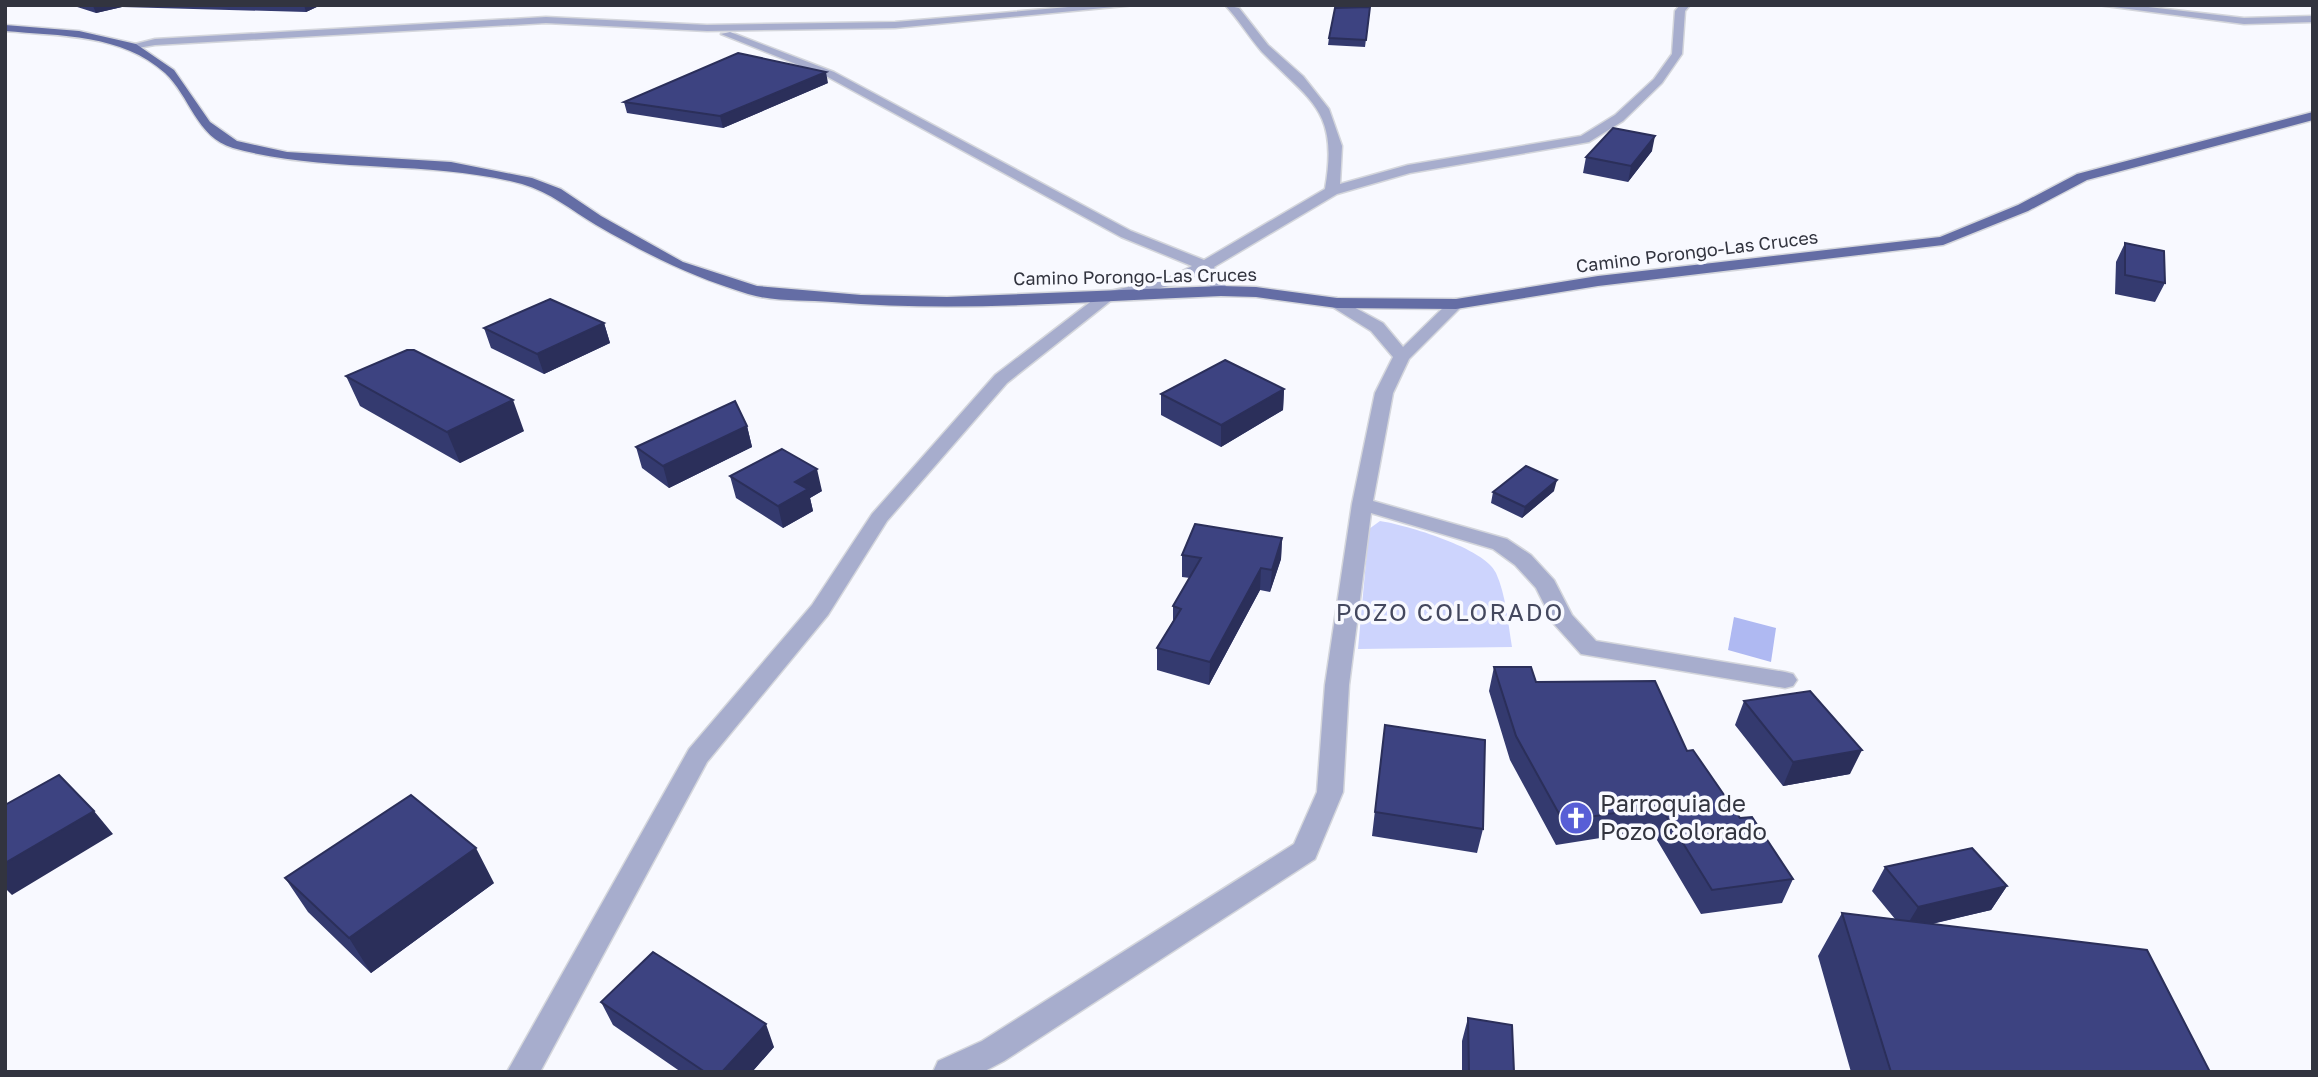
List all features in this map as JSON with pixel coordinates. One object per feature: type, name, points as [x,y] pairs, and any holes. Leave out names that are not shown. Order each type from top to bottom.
[{"type":"main road","name":"Camino Porongo-Las Cruces","points":[[5,28],[79,34],[132,46],[170,72],[206,125],[233,144],[287,156],[451,166],[527,181],[556,192],[596,219],[678,265],[755,291],[860,300],[947,302],[1221,290],[1337,303],[1456,304],[1598,281],[1942,242],[2023,208],[2082,177],[2313,116]]},
{"type":"street","points":[[132,46],[546,20],[613,21],[707,28],[895,25],[1130,5]]},
{"type":"street","points":[[1230,5],[1242,15],[1264,46],[1304,83],[1335,129],[1338,160],[1332,191]]},
{"type":"street","points":[[523,1072],[698,756],[820,610],[879,518],[1001,379],[1108,296],[1176,280],[1205,266],[1332,191],[1408,169],[1585,139],[1619,118],[1658,81],[1677,54],[1679,11],[1685,5]]},
{"type":"street","points":[[2103,5],[2244,21],[2313,19]]},
{"type":"street","points":[[707,28],[759,44],[871,93],[1127,234],[1205,266],[1221,290]]},
{"type":"street","points":[[1337,303],[1377,327],[1402,358]]},
{"type":"street","points":[[949,1072],[993,1051],[1305,851],[1330,792],[1337,685],[1362,504],[1384,393],[1402,358],[1456,304]]},
{"type":"street","points":[[1362,504],[1500,544],[1524,560],[1538,577],[1563,619],[1589,648],[1785,680]]},
{"type":"shaded area","points":[[1380,521],[1444,539],[1489,564],[1496,573],[1502,590],[1512,647],[1358,649],[1369,529]]},
{"type":"shaded area","points":[[1734,617],[1776,628],[1771,662],[1728,650]]},
{"type":"building","points":[[1370,7],[1366,40],[1329,38],[1335,8]]},
{"type":"building","points":[[738,53],[826,72],[720,116],[624,102]]},
{"type":"building","points":[[1613,128],[1655,136],[1631,166],[1586,157]]},
{"type":"building","points":[[2125,243],[2164,251],[2165,283],[2125,275]]},
{"type":"building","points":[[550,299],[604,323],[537,354],[484,328]]},
{"type":"building","points":[[407,350],[414,350],[513,400],[447,432],[346,376]]},
{"type":"building","points":[[1225,360],[1284,389],[1221,425],[1161,394]]},
{"type":"building","points":[[735,401],[747,426],[663,466],[636,447]]},
{"type":"building","points":[[782,449],[817,469],[795,482],[808,489],[778,506],[730,476]]},
{"type":"building","points":[[1526,466],[1557,480],[1525,507],[1493,492]]},
{"type":"building","points":[[1195,524],[1282,538],[1272,570],[1261,568],[1210,662],[1157,648],[1181,609],[1173,606],[1201,558],[1182,555]]},
{"type":"building","points":[[1494,667],[1531,667],[1536,682],[1655,681],[1687,751],[1693,750],[1740,818],[1752,817],[1793,879],[1712,890],[1660,806],[1563,821],[1516,736]]},
{"type":"building","points":[[1810,691],[1862,750],[1793,762],[1744,701]]},
{"type":"building","points":[[1385,725],[1485,740],[1483,829],[1375,812]]},
{"type":"building","points":[[59,775],[94,811],[5,863],[5,805]]},
{"type":"building","points":[[411,795],[476,848],[349,938],[285,878]]},
{"type":"building","points":[[1972,848],[2007,886],[1918,907],[1885,867]]},
{"type":"building","points":[[1842,913],[2147,950],[2210,1072],[1891,1072]]},
{"type":"building","points":[[653,952],[766,1024],[722,1072],[705,1072],[601,1002]]},
{"type":"building","points":[[1468,1018],[1512,1025],[1514,1072],[1469,1072]]},
{"type":"place","name":"Parroquia de Pozo Colorado","points":[[1576,818]]},
{"type":"district","name":"POZO COLORADO","points":[[1450,613]]}]
